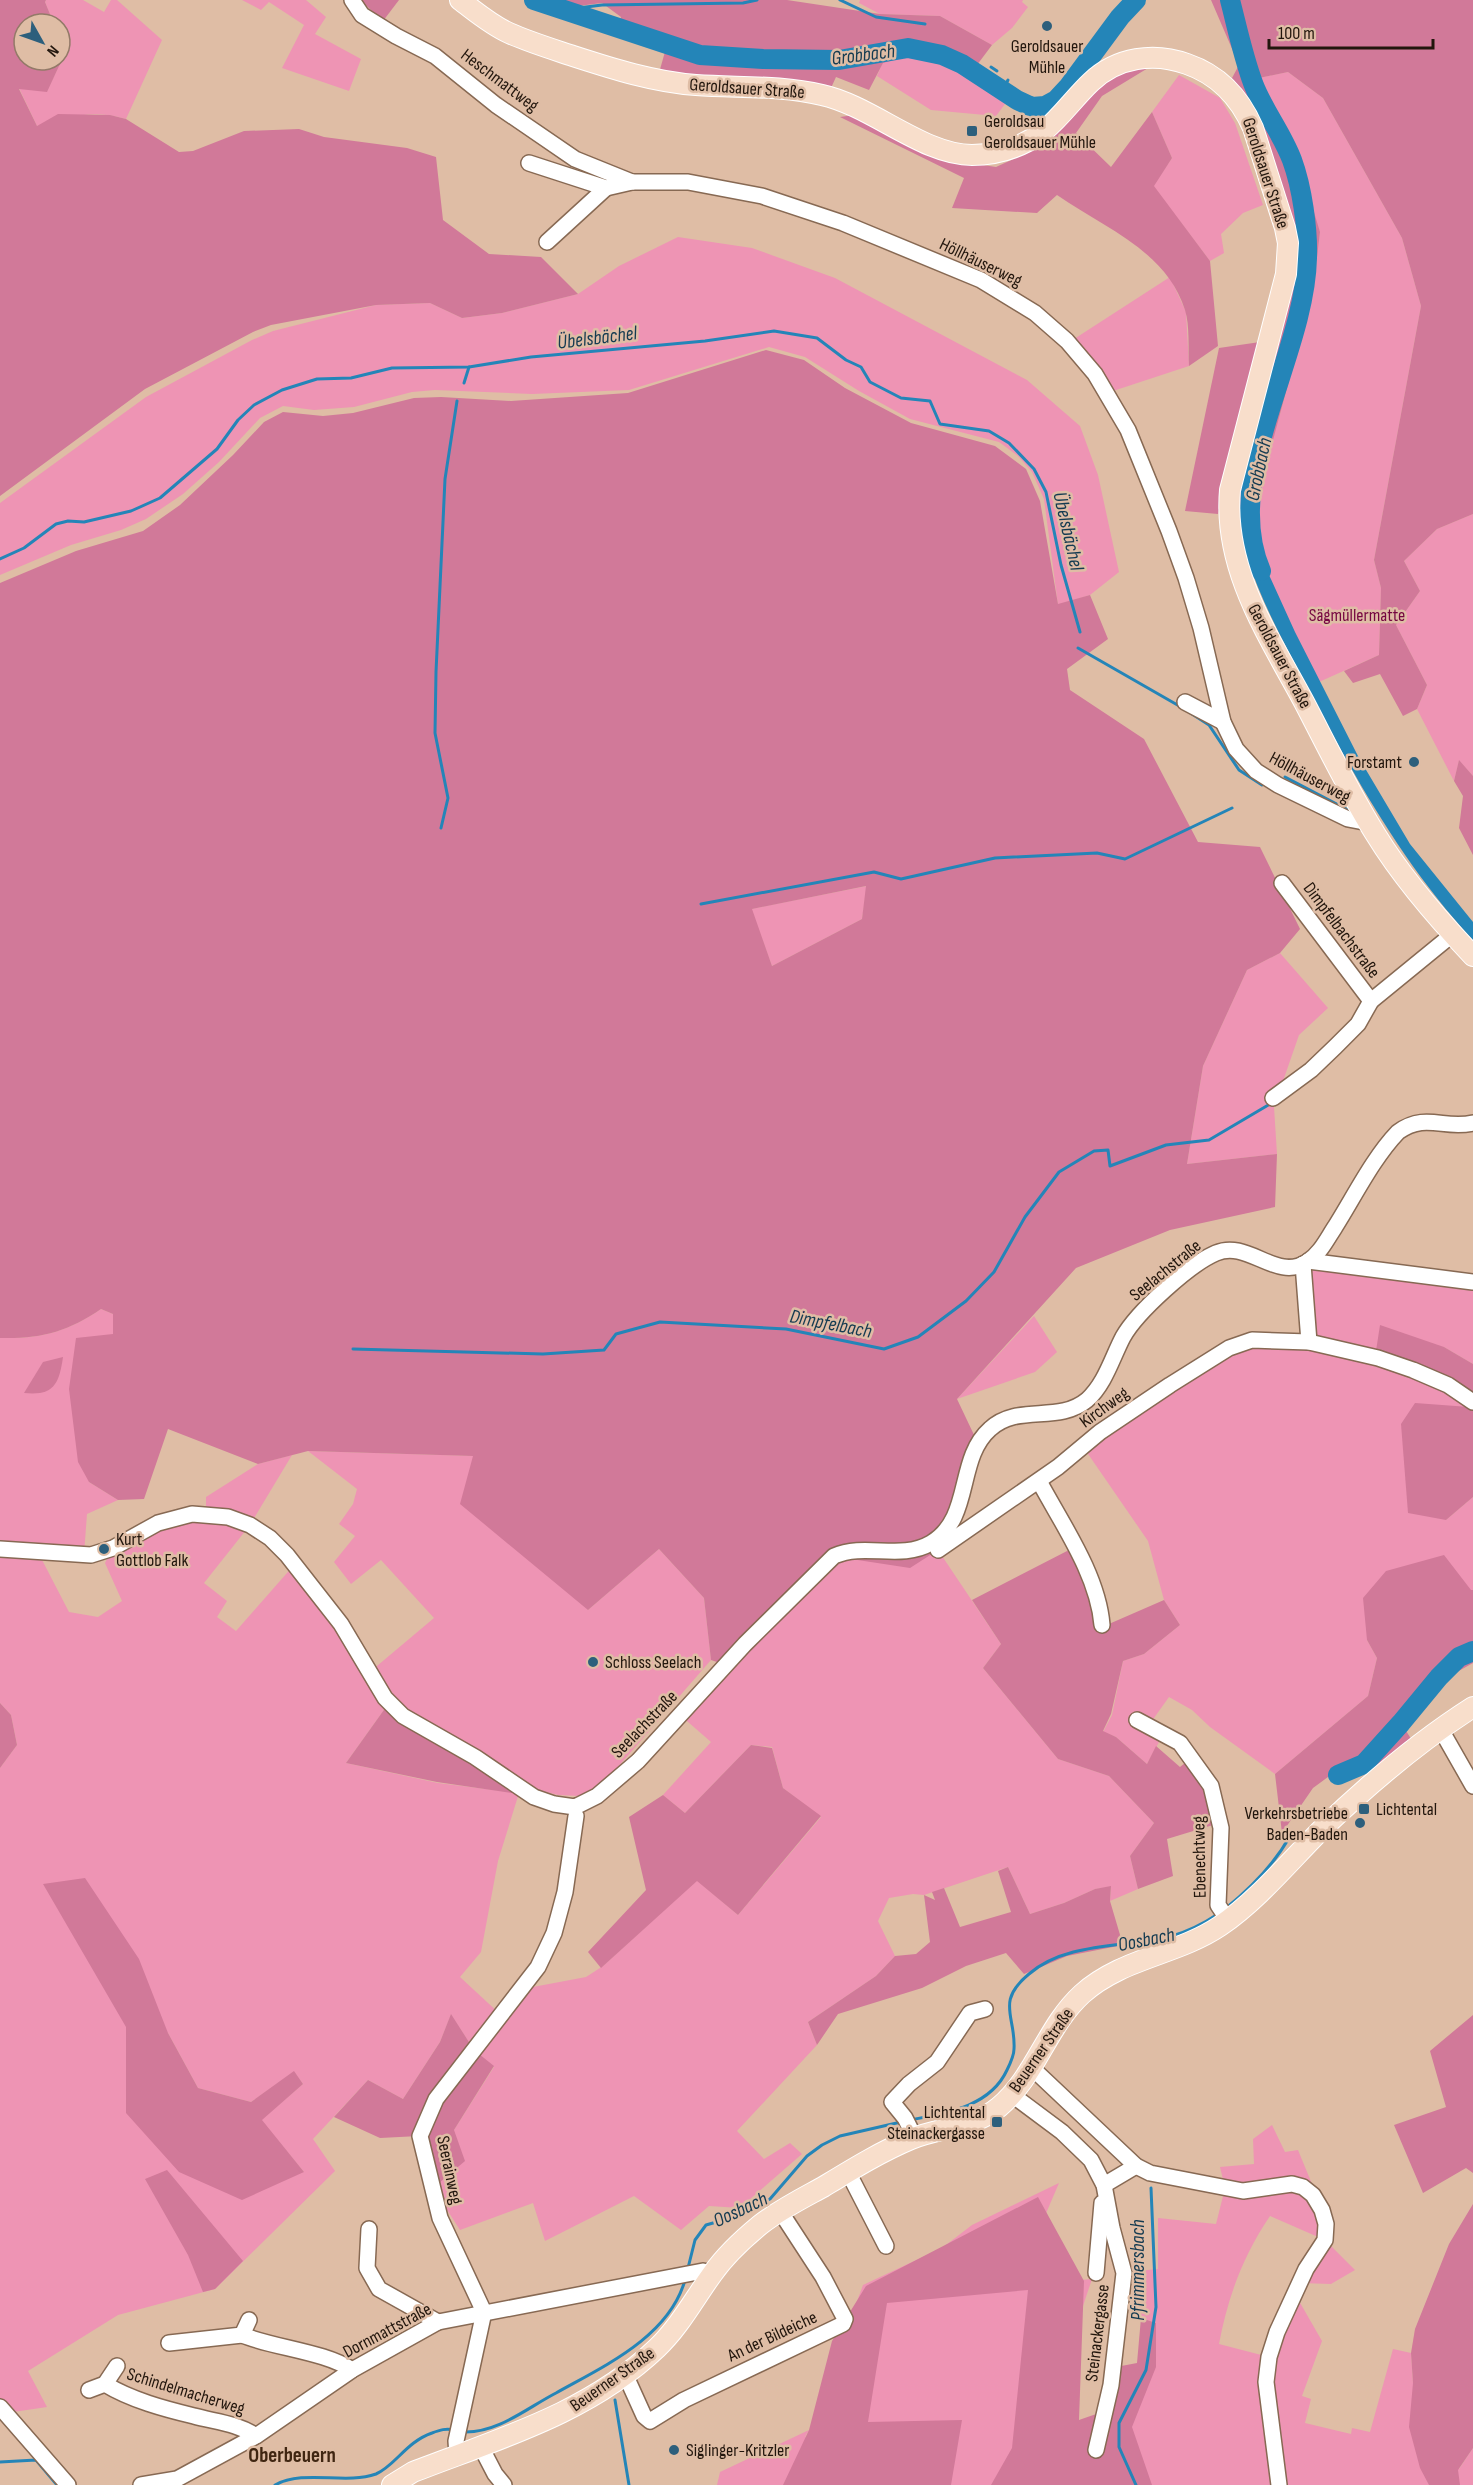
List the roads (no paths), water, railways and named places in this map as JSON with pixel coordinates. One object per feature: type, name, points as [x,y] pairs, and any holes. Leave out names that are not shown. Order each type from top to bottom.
[{"type":"main road","name":"Geroldsauer Straße","points":[[460,0],[508,33],[588,61],[668,82],[760,86],[822,95],[849,104],[928,144],[957,154],[971,155],[1008,151],[1031,140],[1046,129],[1092,81],[1112,66],[1136,58],[1155,57],[1176,60],[1195,66],[1223,84],[1245,110],[1253,128],[1288,243],[1286,274],[1230,490],[1229,524],[1232,544],[1254,609],[1369,823],[1402,872],[1473,956]]},
{"type":"main road","name":"Beuerner Straße","points":[[392,2485],[457,2448],[481,2446],[556,2416],[625,2374],[673,2331],[708,2272],[758,2226],[848,2172],[910,2128],[972,2122],[989,2114],[1011,2094],[1053,2028],[1089,1988],[1121,1967],[1203,1936],[1223,1913],[1250,1901],[1324,1828],[1392,1766],[1440,1728],[1473,1707]]},
{"type":"street","name":"Heschmattweg","points":[[352,0],[362,15],[435,56],[496,105],[575,159],[632,182]]},
{"type":"street","points":[[529,163],[606,188]]},
{"type":"street","name":"Höllhäuserweg","points":[[547,242],[606,188],[632,182],[688,182],[762,196],[843,223],[981,280],[1018,301],[1052,326],[1095,374],[1128,430],[1169,531],[1194,604],[1223,722],[1236,749],[1249,765],[1265,777],[1348,819],[1369,823]]},
{"type":"street","points":[[1185,702],[1223,722]]},
{"type":"street","name":"Dimpfelbachstraße","points":[[1282,883],[1371,1001]]},
{"type":"street","name":"Dimpfelbachstraße","points":[[1273,1098],[1311,1070],[1335,1047],[1358,1024],[1371,1001],[1453,934]]},
{"type":"street","points":[[1309,1342],[1306,1263],[1321,1249],[1398,1132],[1412,1124],[1427,1121],[1459,1125],[1473,1123]]},
{"type":"street","name":"Seelachstraße","points":[[0,1549],[91,1555],[113,1548],[158,1523],[192,1514],[228,1517],[250,1525],[270,1538],[287,1556],[342,1624],[385,1698],[403,1716],[474,1757],[534,1797],[554,1804],[575,1807],[597,1796],[638,1761],[745,1644],[834,1556],[860,1549],[907,1551],[937,1538],[956,1514],[974,1452],[990,1429],[1012,1416],[1062,1412],[1086,1401],[1098,1388],[1123,1338],[1135,1320],[1156,1298],[1215,1253],[1233,1250],[1245,1252],[1279,1267],[1296,1267],[1306,1263],[1473,1282]]},
{"type":"street","name":"Kirchweg","points":[[938,1550],[1039,1481],[1100,1432],[1230,1348],[1252,1340],[1309,1342],[1378,1358],[1448,1385],[1473,1402]]},
{"type":"street","points":[[1039,1481],[1088,1573],[1101,1608],[1102,1625]]},
{"type":"street","name":"Ebenechtweg","points":[[1137,1720],[1180,1743],[1211,1786],[1221,1828],[1223,1913]]},
{"type":"street","points":[[1440,1728],[1473,1786]]},
{"type":"street","name":"Seerainweg","points":[[484,2312],[440,2218],[420,2136],[436,2098],[538,1967],[554,1933],[562,1902],[576,1816]]},
{"type":"street","points":[[910,2128],[892,2102],[909,2084],[937,2062],[970,2013],[985,2009]]},
{"type":"street","points":[[1030,2066],[1136,2166],[1150,2173],[1243,2192],[1292,2184],[1303,2187],[1312,2195],[1322,2210],[1326,2224],[1325,2240],[1300,2283],[1276,2332],[1269,2357],[1266,2382],[1279,2485]]},
{"type":"street","name":"Steinackergasse","points":[[1011,2094],[1062,2132],[1091,2160],[1104,2185],[1124,2273],[1111,2385],[1096,2450]]},
{"type":"street","points":[[1104,2185],[1136,2166]]},
{"type":"street","points":[[848,2172],[886,2246]]},
{"type":"street","name":"Steinackergasse","points":[[1096,2273],[1104,2185]]},
{"type":"street","name":"An der Bildeiche","points":[[625,2374],[644,2416],[650,2421],[684,2400],[843,2324],[845,2319],[823,2277],[780,2211]]},
{"type":"street","points":[[369,2229],[367,2268],[380,2289],[438,2322]]},
{"type":"street","name":"Dornmattstraße","points":[[141,2485],[177,2479],[256,2436],[352,2370],[438,2322],[674,2276],[708,2272]]},
{"type":"street","points":[[457,2448],[484,2312]]},
{"type":"street","points":[[242,2335],[249,2320]]},
{"type":"street","points":[[169,2343],[242,2335],[262,2343],[339,2360],[352,2370]]},
{"type":"street","name":"Schindelmacherweg","points":[[89,2390],[105,2384],[117,2366]]},
{"type":"street","name":"Schindelmacherweg","points":[[105,2384],[117,2392],[173,2411],[242,2427],[256,2436]]},
{"type":"street","points":[[0,2407],[68,2485]]},
{"type":"street","points":[[481,2446],[495,2474],[504,2485]]},
{"type":"water","points":[[1259,544],[1265,566],[1295,632],[1359,758],[1410,844],[1473,922],[1473,940],[1425,882],[1382,820],[1325,721],[1273,621],[1251,569],[1245,551]]},
{"type":"waterway","name":"Grobbach","points":[[534,0],[700,55],[839,60],[908,48],[942,55],[962,64],[1017,100],[1032,107],[1045,106],[1056,100],[1120,17],[1136,0]]},
{"type":"waterway","points":[[568,12],[570,9],[602,5],[743,3],[757,0]]},
{"type":"waterway","points":[[840,0],[876,17],[925,24]]},
{"type":"waterway","name":"Grobbach","points":[[1230,0],[1253,83],[1288,150],[1296,171],[1304,208],[1306,234],[1307,258],[1303,296],[1257,456],[1251,496],[1251,534],[1261,571]]},
{"type":"waterway","points":[[991,67],[997,71]]},
{"type":"waterway","points":[[1008,80],[1005,86],[1008,94]]},
{"type":"waterway","name":"Übelsbächel","points":[[0,559],[24,548],[56,524],[68,521],[84,522],[131,511],[160,498],[217,449],[238,420],[254,405],[282,390],[317,379],[351,378],[392,368],[469,367],[531,357],[705,341],[774,331],[817,338],[846,360],[861,367],[870,382],[901,398],[930,401],[940,424],[989,431],[1009,443],[1034,469],[1046,492],[1061,565],[1080,632]]},
{"type":"waterway","points":[[464,383],[469,367]]},
{"type":"waterway","points":[[441,828],[448,798],[435,733],[436,672],[445,479],[457,401]]},
{"type":"waterway","name":"Übelsbächel","points":[[1078,648],[1181,707]]},
{"type":"waterway","name":"Übelsbächel","points":[[1189,712],[1209,725],[1239,770],[1262,785]]},
{"type":"waterway","name":"Übelsbächel","points":[[1285,777],[1352,812]]},
{"type":"waterway","points":[[701,904],[874,872],[901,879],[995,858],[1097,853],[1125,859],[1232,808]]},
{"type":"waterway","name":"Dimpfelbach","points":[[353,1349],[543,1354],[604,1350],[616,1334],[660,1322],[786,1329],[884,1349],[918,1337],[966,1301],[994,1272],[1025,1217],[1059,1172],[1094,1151],[1108,1150],[1110,1166],[1166,1145],[1209,1140],[1270,1104]]},
{"type":"waterway","name":"Oosbach","points":[[1338,1775],[1364,1764],[1439,1677],[1459,1657],[1473,1651]]},
{"type":"waterway","name":"Oosbach","points":[[1225,1909],[1261,1876],[1277,1857],[1290,1836]]},
{"type":"waterway","name":"Oosbach","points":[[910,2120],[966,2106],[990,2092],[999,2082],[1014,2052],[1010,2010],[1013,1993],[1029,1974],[1044,1963],[1079,1951],[1172,1936],[1196,1927],[1218,1914]]},
{"type":"waterway","name":"Oosbach","points":[[688,2268],[695,2240],[706,2225],[734,2217],[770,2199],[807,2156],[822,2145],[840,2136],[901,2122]]},
{"type":"waterway","name":"Pfrimmersbach","points":[[1136,2485],[1119,2447],[1119,2423],[1146,2370],[1156,2307],[1151,2188]]},
{"type":"waterway","name":"Oosbach","points":[[464,2432],[477,2431],[500,2424],[594,2372],[632,2348],[665,2318],[677,2300],[685,2280]]},
{"type":"waterway","points":[[615,2400],[629,2485]]},
{"type":"waterway","name":"Oosbach","points":[[275,2485],[299,2478],[351,2478],[376,2474],[423,2437],[440,2430],[454,2430]]},
{"type":"waterway","points":[[0,2462],[36,2460],[57,2485]]},
{"type":"place","name":"Geroldsauer Mühle","points":[[1047,26]]},
{"type":"place","name":"Geroldsau Geroldsauer Mühle","points":[[972,131]]},
{"type":"place","name":"Forstamt","points":[[1414,762]]},
{"type":"place","name":"Kurt Gottlob Falk","points":[[104,1549]]},
{"type":"place","name":"Schloss Seelach","points":[[593,1662]]},
{"type":"place","name":"Lichtental","points":[[1364,1809]]},
{"type":"place","name":"Verkehrsbetriebe Baden-Baden","points":[[1360,1823]]},
{"type":"place","name":"Lichtental Steinackergasse","points":[[997,2122]]},
{"type":"place","name":"Siglinger-Kritzler","points":[[674,2450]]},
{"type":"district","name":"Oberbeuern","points":[[292,2455]]},
{"type":"park label","name":"Sägmüllermatte","points":[[1357,615]]}]
